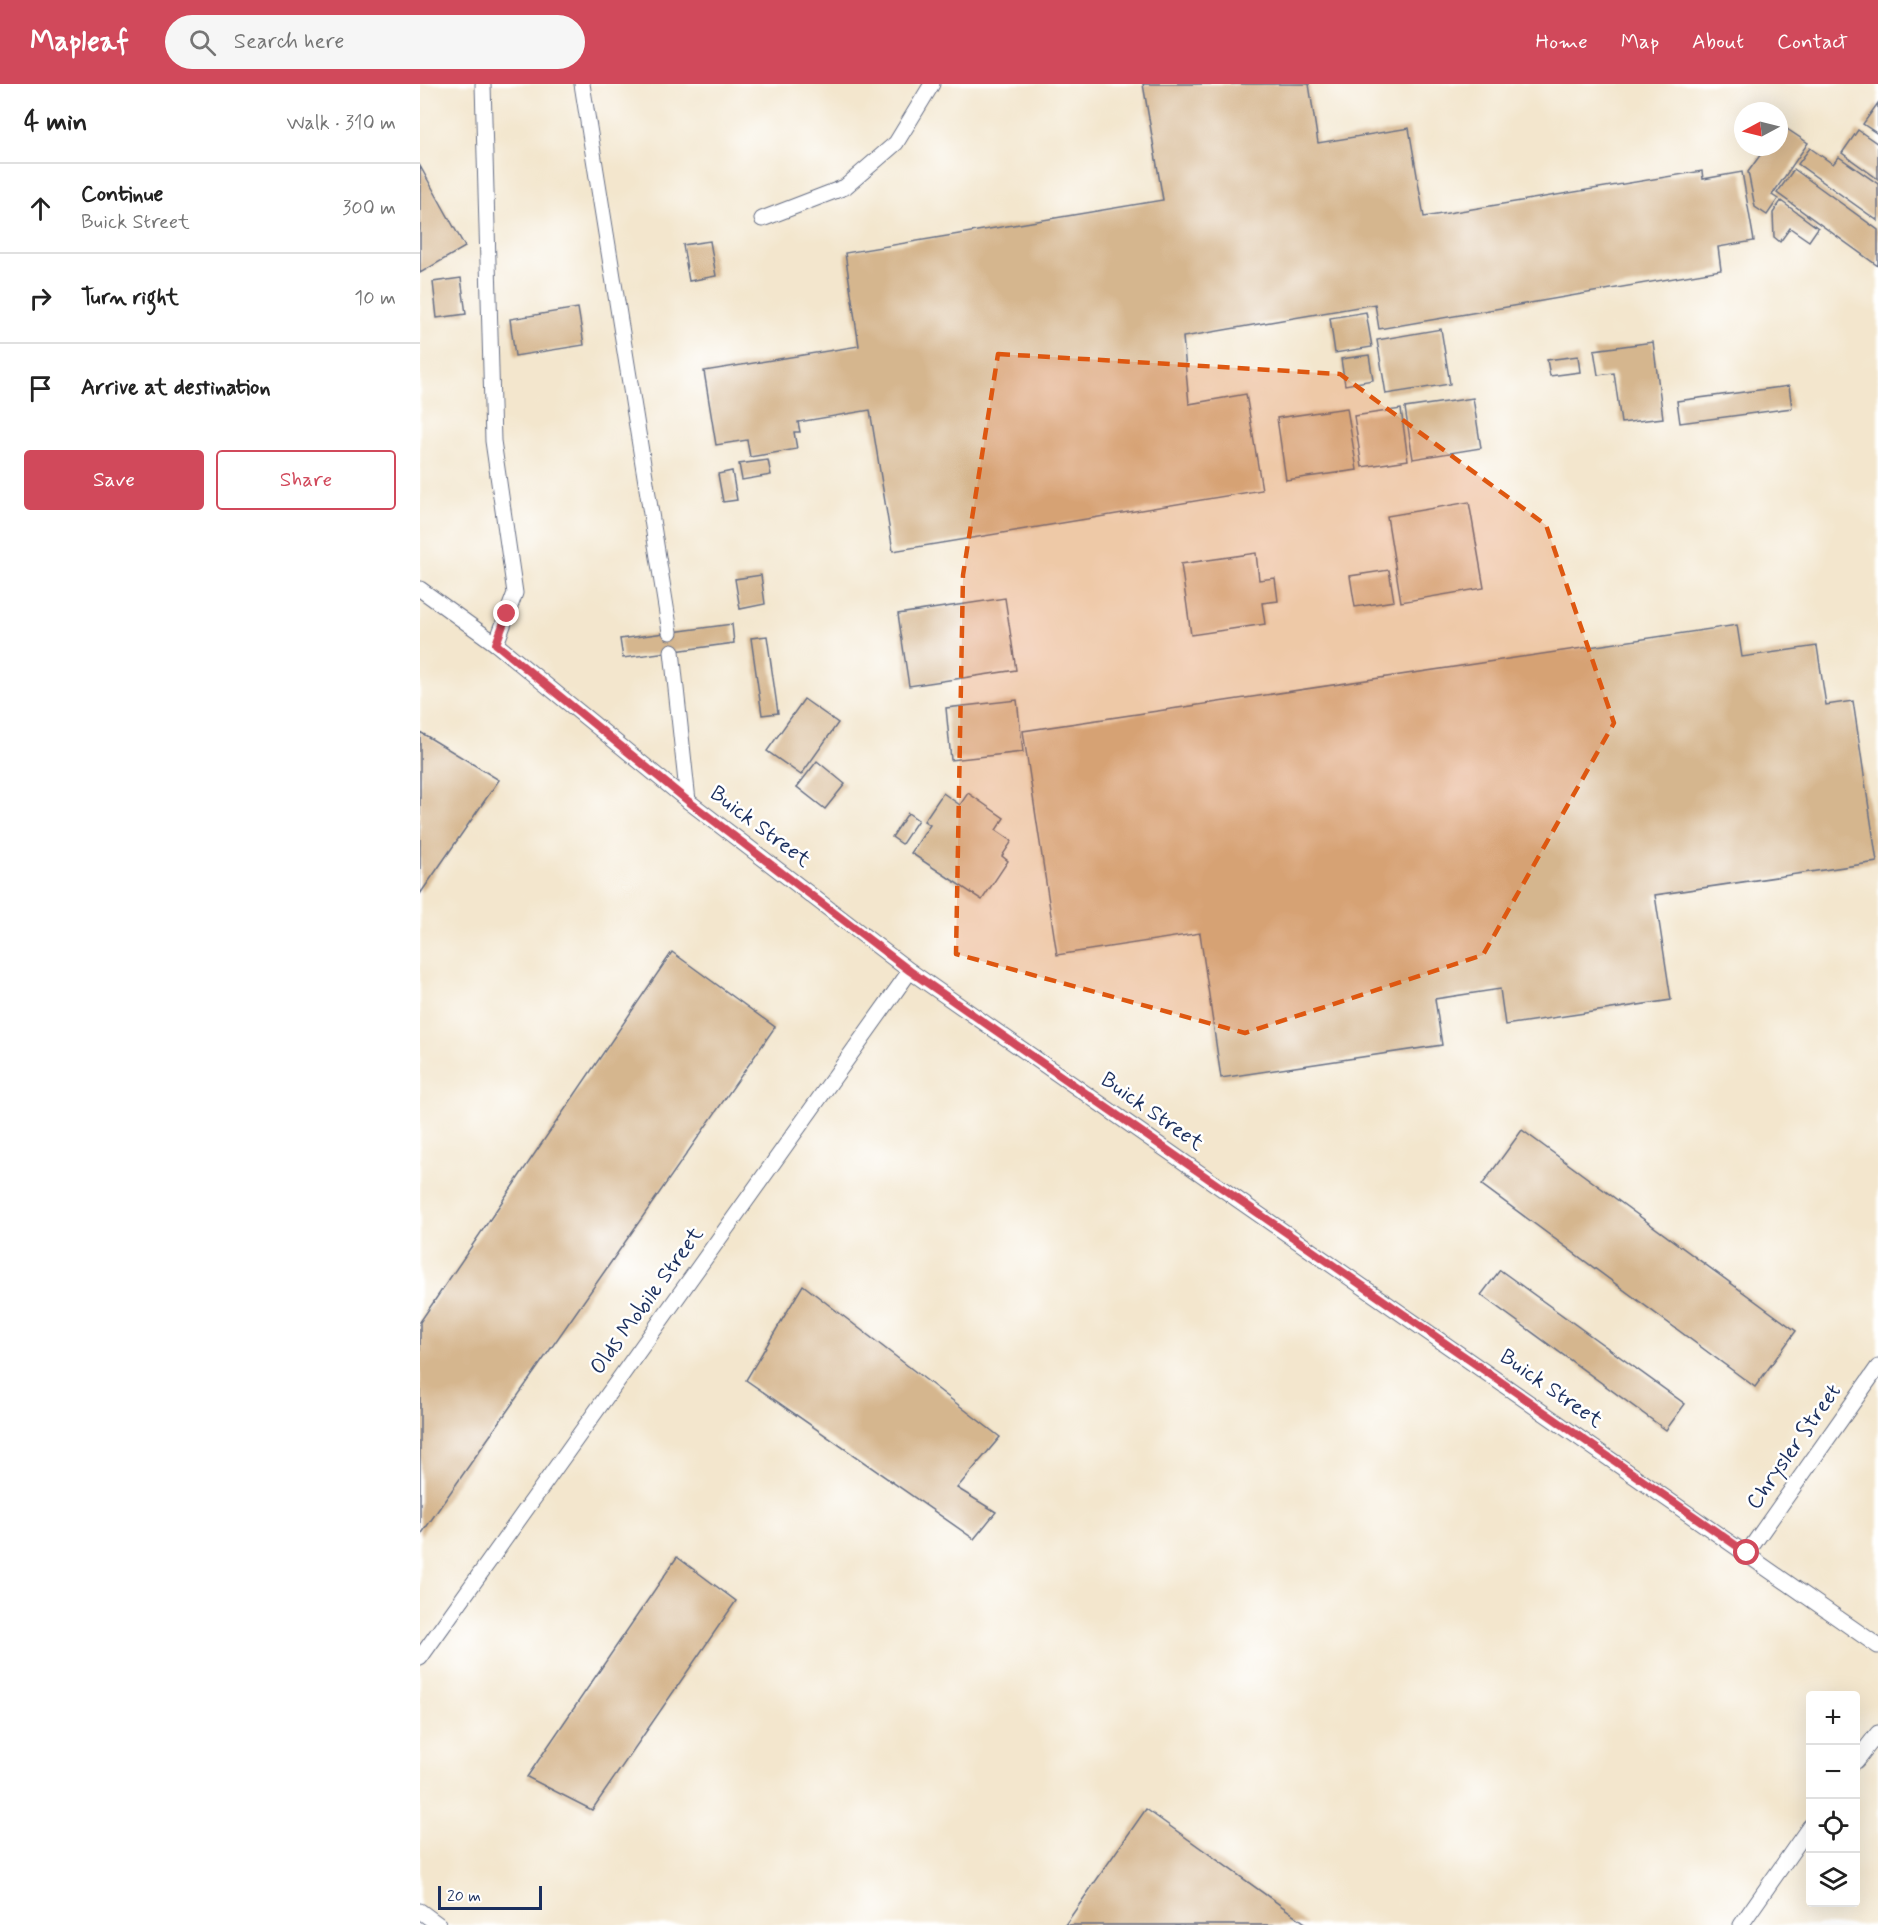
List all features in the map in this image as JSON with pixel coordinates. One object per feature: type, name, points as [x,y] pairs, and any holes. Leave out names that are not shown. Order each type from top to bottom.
[{"type":"lane","points":[[483,84],[493,441],[515,593],[496,644]]},
{"type":"lane","points":[[582,84],[669,632]]},
{"type":"lane","points":[[762,219],[845,187],[896,143],[932,84]]},
{"type":"lane","name":"Buick Street","points":[[420,589],[496,644],[688,801],[910,971],[1878,1646]]},
{"type":"lane","points":[[672,651],[688,801]]},
{"type":"lane","name":"Olds Mobile Street","points":[[420,1658],[910,971]]},
{"type":"lane","name":"Chrysler Street","points":[[1747,1553],[1878,1367]]},
{"type":"lane","points":[[1860,1756],[1878,1732]]},
{"type":"lane","points":[[1741,1925],[1806,1832]]},
{"type":"lane","points":[[420,1911],[439,1925]]},
{"type":"highlighted area","points":[[998,354],[1340,374],[1546,525],[1614,723],[1483,955],[1245,1033],[956,954],[963,575]]},
{"type":"building","points":[[1143,84],[1309,84],[1318,143],[1409,128],[1424,217],[1702,171],[1703,179],[1742,172],[1754,241],[1718,247],[1721,270],[1379,329],[1375,304],[1183,337],[1189,404],[1246,394],[1262,490],[893,551],[870,410],[798,422],[800,432],[794,432],[797,449],[750,457],[747,440],[716,445],[704,371],[859,346],[845,253],[1163,200]]},
{"type":"building","points":[[1878,103],[1878,134],[1863,124]]},
{"type":"building","points":[[1788,130],[1808,143],[1772,195],[1778,199],[1767,215],[1755,207],[1748,172],[1760,156],[1788,156]]},
{"type":"building","points":[[1858,130],[1878,144],[1878,179],[1842,153]]},
{"type":"building","points":[[1810,148],[1833,164],[1839,157],[1878,184],[1878,221],[1798,164]]},
{"type":"building","points":[[420,166],[465,247],[420,273]]},
{"type":"building","points":[[1794,169],[1878,230],[1878,266],[1777,193]]},
{"type":"building","points":[[1781,201],[1818,228],[1809,241],[1790,228],[1780,242],[1774,237],[1773,213]]},
{"type":"building","points":[[710,241],[716,276],[689,281],[683,245]]},
{"type":"building","points":[[461,278],[466,314],[437,318],[433,282]]},
{"type":"building","points":[[578,308],[584,345],[515,356],[510,319]]},
{"type":"building","points":[[1366,312],[1372,347],[1335,353],[1330,318]]},
{"type":"building","points":[[1441,329],[1450,384],[1386,394],[1377,340]]},
{"type":"building","points":[[1653,342],[1663,418],[1621,423],[1614,373],[1598,375],[1594,350]]},
{"type":"building","points":[[1369,355],[1373,380],[1345,385],[1341,359]]},
{"type":"building","points":[[1578,356],[1580,372],[1550,376],[1547,360]]},
{"type":"building","points":[[1789,386],[1792,408],[1680,423],[1677,401]]},
{"type":"building","points":[[1473,398],[1481,448],[1413,459],[1405,408]]},
{"type":"building","points":[[1347,408],[1357,470],[1286,480],[1277,418]]},
{"type":"building","points":[[1401,409],[1408,460],[1362,467],[1354,416]]},
{"type":"building","points":[[768,460],[771,475],[742,480],[739,464]]},
{"type":"building","points":[[732,471],[737,500],[723,502],[718,474]]},
{"type":"building","points":[[1469,502],[1484,588],[1401,602],[1387,516]]},
{"type":"building","points":[[1256,553],[1259,580],[1275,578],[1278,601],[1262,603],[1265,624],[1191,635],[1181,564]]},
{"type":"building","points":[[1389,570],[1394,601],[1355,607],[1350,576]]},
{"type":"building","points":[[761,575],[765,604],[740,609],[735,579]]},
{"type":"building","points":[[1005,598],[1016,670],[909,686],[898,614]]},
{"type":"building","points":[[732,624],[734,643],[623,658],[620,639]]},
{"type":"building","points":[[1737,625],[1742,657],[1817,646],[1826,705],[1853,701],[1877,862],[1655,895],[1671,1000],[1505,1025],[1500,989],[1435,999],[1442,1045],[1221,1078],[1200,933],[1057,955],[1023,731]]},
{"type":"building","points":[[767,636],[778,713],[762,715],[751,638]]},
{"type":"building","points":[[804,699],[838,723],[801,775],[767,751]]},
{"type":"building","points":[[1017,700],[1023,752],[951,760],[946,708]]},
{"type":"building","points":[[420,732],[499,780],[420,894]]},
{"type":"building","points":[[817,761],[845,784],[825,809],[797,787]]},
{"type":"building","points":[[943,793],[960,805],[968,793],[1004,818],[996,830],[1012,841],[1002,856],[1008,861],[982,900],[911,853],[930,825],[924,821]]},
{"type":"building","points":[[908,813],[918,820],[902,844],[892,837]]},
{"type":"building","points":[[672,952],[775,1027],[420,1536],[420,1322]]},
{"type":"building","points":[[1522,1130],[1796,1331],[1755,1387],[1482,1185]]},
{"type":"building","points":[[1500,1270],[1685,1404],[1666,1430],[1481,1295]]},
{"type":"building","points":[[803,1285],[1000,1437],[957,1488],[996,1512],[974,1539],[746,1380]]},
{"type":"building","points":[[677,1557],[736,1601],[592,1810],[527,1777]]},
{"type":"building","points":[[1146,1809],[1308,1925],[1065,1925]]},
{"type":"route","points":[[507,614],[496,644],[688,801],[910,971],[1747,1553]]}]
